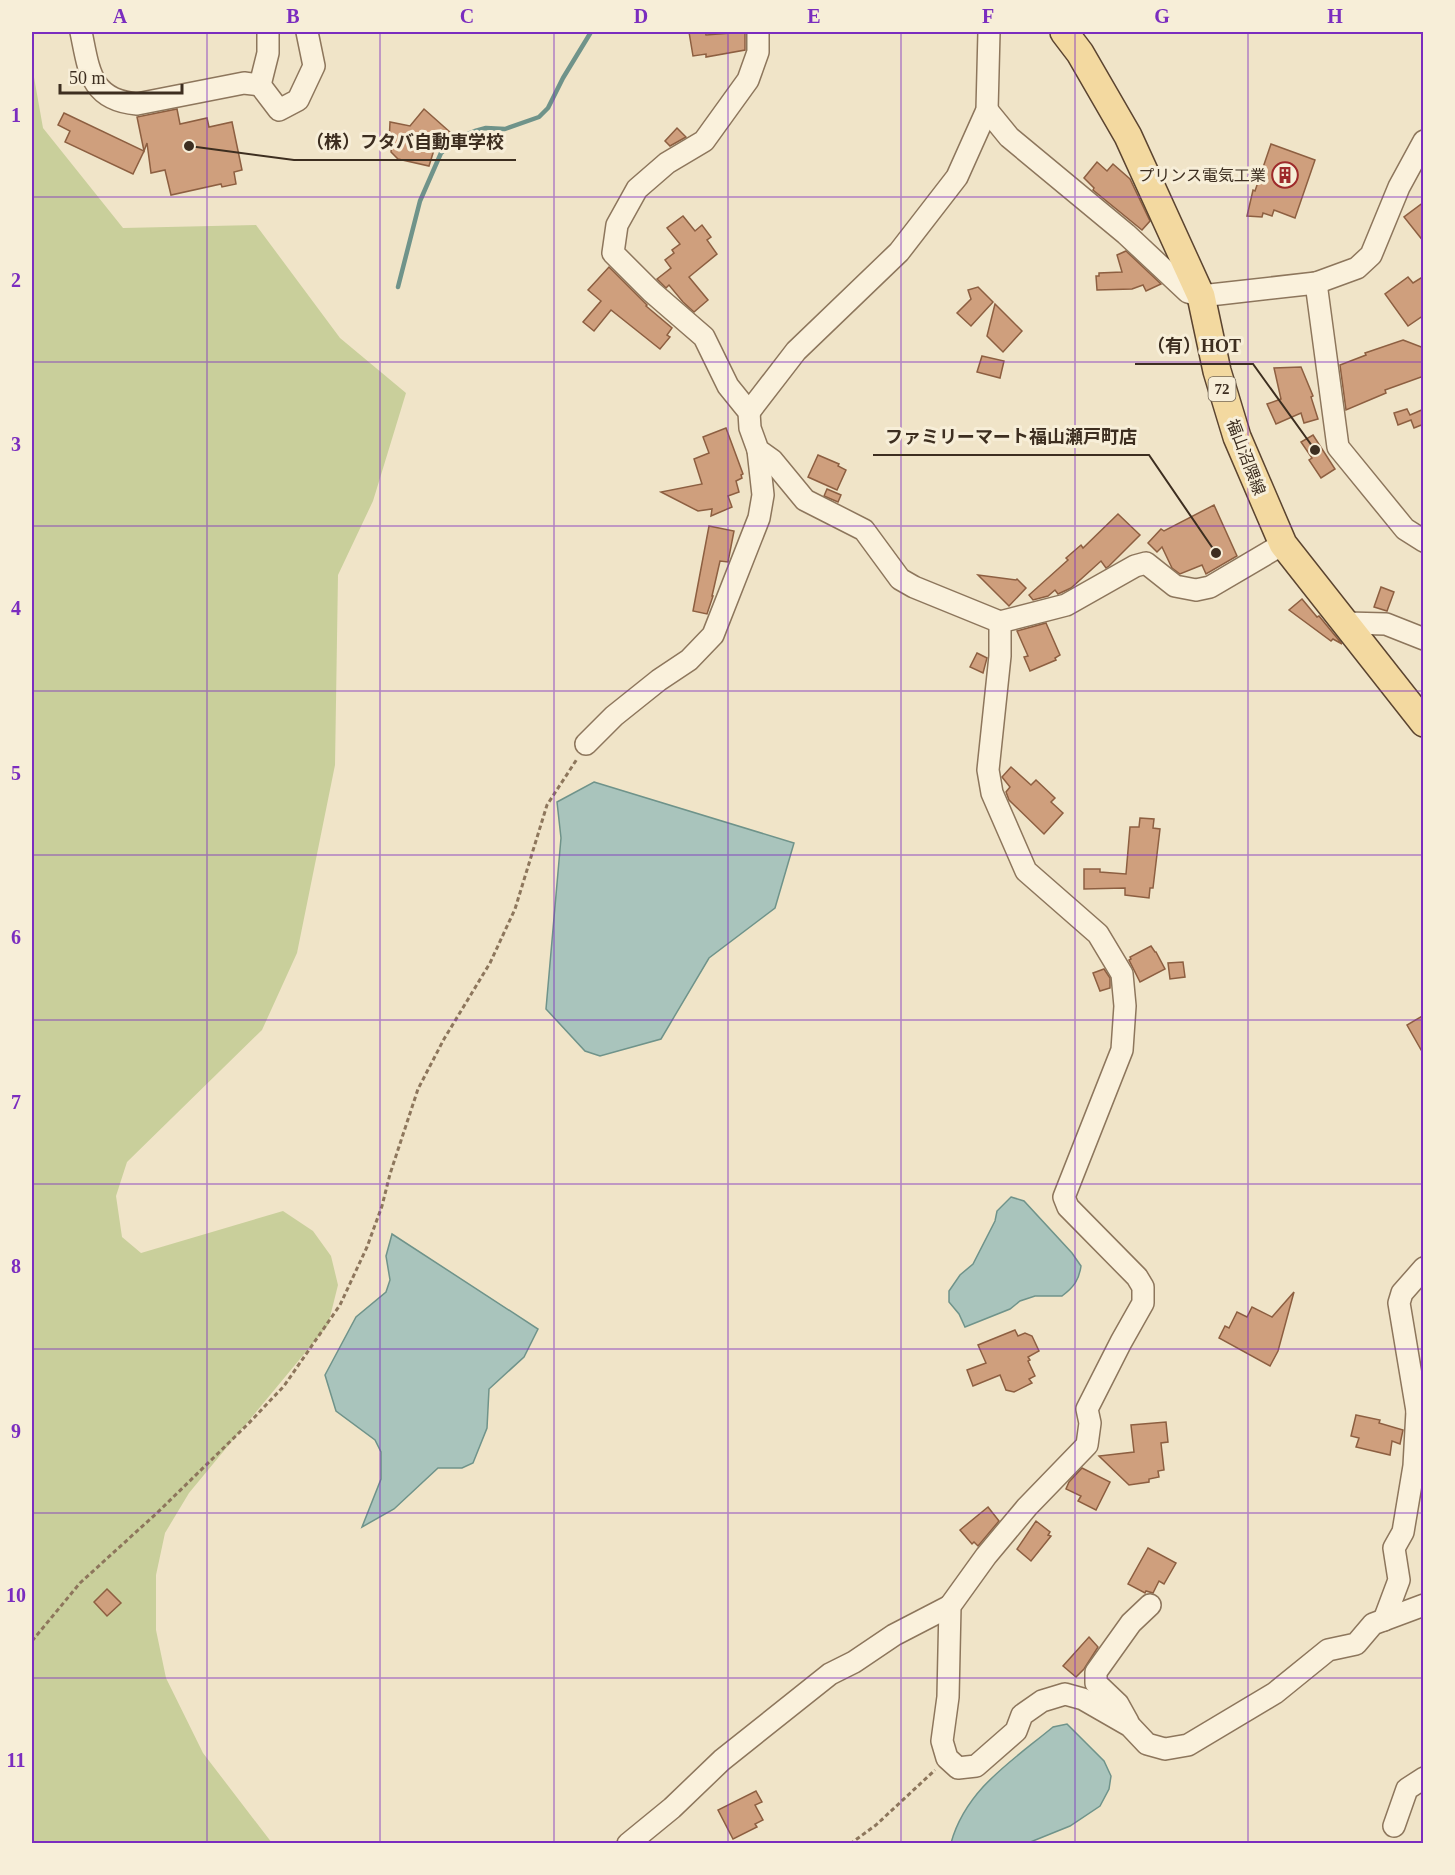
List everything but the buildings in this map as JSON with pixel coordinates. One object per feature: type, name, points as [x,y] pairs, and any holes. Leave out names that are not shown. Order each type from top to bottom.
[{"type":"main road","name":"福山沼隈線","points":[[1064,32],[1080,53],[1128,136],[1201,296],[1217,371],[1237,437],[1283,544],[1424,723]]},
{"type":"street","points":[[81,32],[94,82],[104,94],[122,103],[137,104],[244,83],[260,85],[279,110],[298,100],[314,66],[308,32]]},
{"type":"street","points":[[260,85],[268,53],[268,32]]},
{"type":"street","points":[[586,744],[614,716],[658,680],[689,660],[713,634],[759,518],[763,495],[758,450],[750,428],[749,412],[728,386],[704,337],[652,292],[614,254],[617,225],[637,189],[668,163],[704,141],[748,80],[758,52],[759,32]]},
{"type":"street","points":[[749,412],[796,351],[899,252],[957,177],[987,110],[989,32]]},
{"type":"street","points":[[987,110],[1009,137],[1126,234],[1188,292],[1201,296],[1316,283],[1357,268],[1371,255],[1400,187],[1424,141]]},
{"type":"street","points":[[1316,283],[1338,447],[1405,529],[1424,541]]},
{"type":"street","points":[[758,450],[772,460],[805,500],[864,530],[900,579],[914,587],[1000,622],[1066,605],[1135,566],[1146,563],[1175,586],[1196,590],[1210,587],[1283,544]]},
{"type":"street","points":[[628,1844],[672,1808],[722,1760],[830,1674],[854,1662],[894,1635],[950,1606],[986,1556],[1027,1507],[1087,1445],[1090,1423],[1087,1409],[1143,1303],[1143,1287],[1137,1277],[1068,1207],[1064,1197],[1122,1050],[1125,1006],[1122,974],[1098,934],[1026,871],[992,793],[988,770],[1000,656],[1000,622]]},
{"type":"street","points":[[1346,623],[1386,624],[1424,639]]},
{"type":"street","points":[[1384,1620],[1399,1580],[1394,1548],[1403,1532],[1420,1411],[1399,1303],[1402,1293],[1424,1268]]},
{"type":"street","points":[[1150,1605],[1131,1623],[1096,1671],[1096,1683],[1118,1704],[1131,1726],[1147,1744],[1165,1749],[1188,1745],[1275,1693],[1328,1650],[1356,1644],[1373,1624],[1424,1605]]},
{"type":"street","points":[[950,1606],[948,1697],[942,1742],[947,1758],[958,1768],[976,1766],[1016,1731],[1022,1715],[1042,1701],[1065,1694],[1083,1699],[1131,1726]]},
{"type":"street","points":[[1394,1826],[1407,1789],[1424,1778]]},
{"type":"path","points":[[32,1641],[80,1583],[158,1512],[277,1394],[340,1305],[367,1247],[382,1206],[418,1089],[444,1039],[490,963],[515,909],[547,805],[586,744]]},
{"type":"path","points":[[850,1844],[876,1825],[947,1758]]},
{"type":"green space","points":[[32,66],[43,128],[123,228],[256,225],[340,338],[406,393],[373,501],[338,575],[335,765],[297,953],[262,1030],[127,1162],[116,1196],[122,1237],[141,1253],[283,1211],[313,1231],[331,1256],[338,1285],[328,1325],[189,1493],[165,1533],[156,1575],[156,1630],[166,1678],[203,1753],[272,1843],[32,1843]]},
{"type":"water","points":[[594,782],[794,843],[775,908],[709,958],[661,1039],[600,1056],[585,1051],[546,1009],[561,838],[557,802]]},
{"type":"water","points":[[1011,1197],[1024,1201],[1072,1253],[1081,1266],[1079,1275],[1073,1286],[1062,1296],[1035,1296],[965,1327],[959,1314],[949,1302],[949,1291],[960,1275],[973,1264],[995,1221],[997,1211]]},
{"type":"water","points":[[392,1234],[538,1329],[524,1357],[489,1389],[487,1428],[473,1463],[462,1468],[438,1468],[394,1509],[362,1527],[381,1479],[381,1452],[375,1440],[336,1411],[325,1375],[356,1317],[386,1292],[390,1280],[386,1256]]},
{"type":"water","points":[[1067,1724],[1104,1761],[1111,1776],[1109,1789],[1100,1806],[1070,1826],[1028,1843],[951,1843],[968,1807],[992,1778],[1053,1727]]},
{"type":"waterway","points":[[398,287],[420,201],[441,153],[459,137],[475,131],[486,128],[505,129],[539,117],[548,108],[591,32]]},
{"type":"place","name":"（株）フタバ自動車学校","points":[[189,146]]},
{"type":"place","name":"プリンス電気工業","points":[[1285,175]]},
{"type":"place","name":"（有）HOT","points":[[1315,450]]},
{"type":"place","name":"ファミリーマート福山瀬戸町店","points":[[1216,553]]}]
